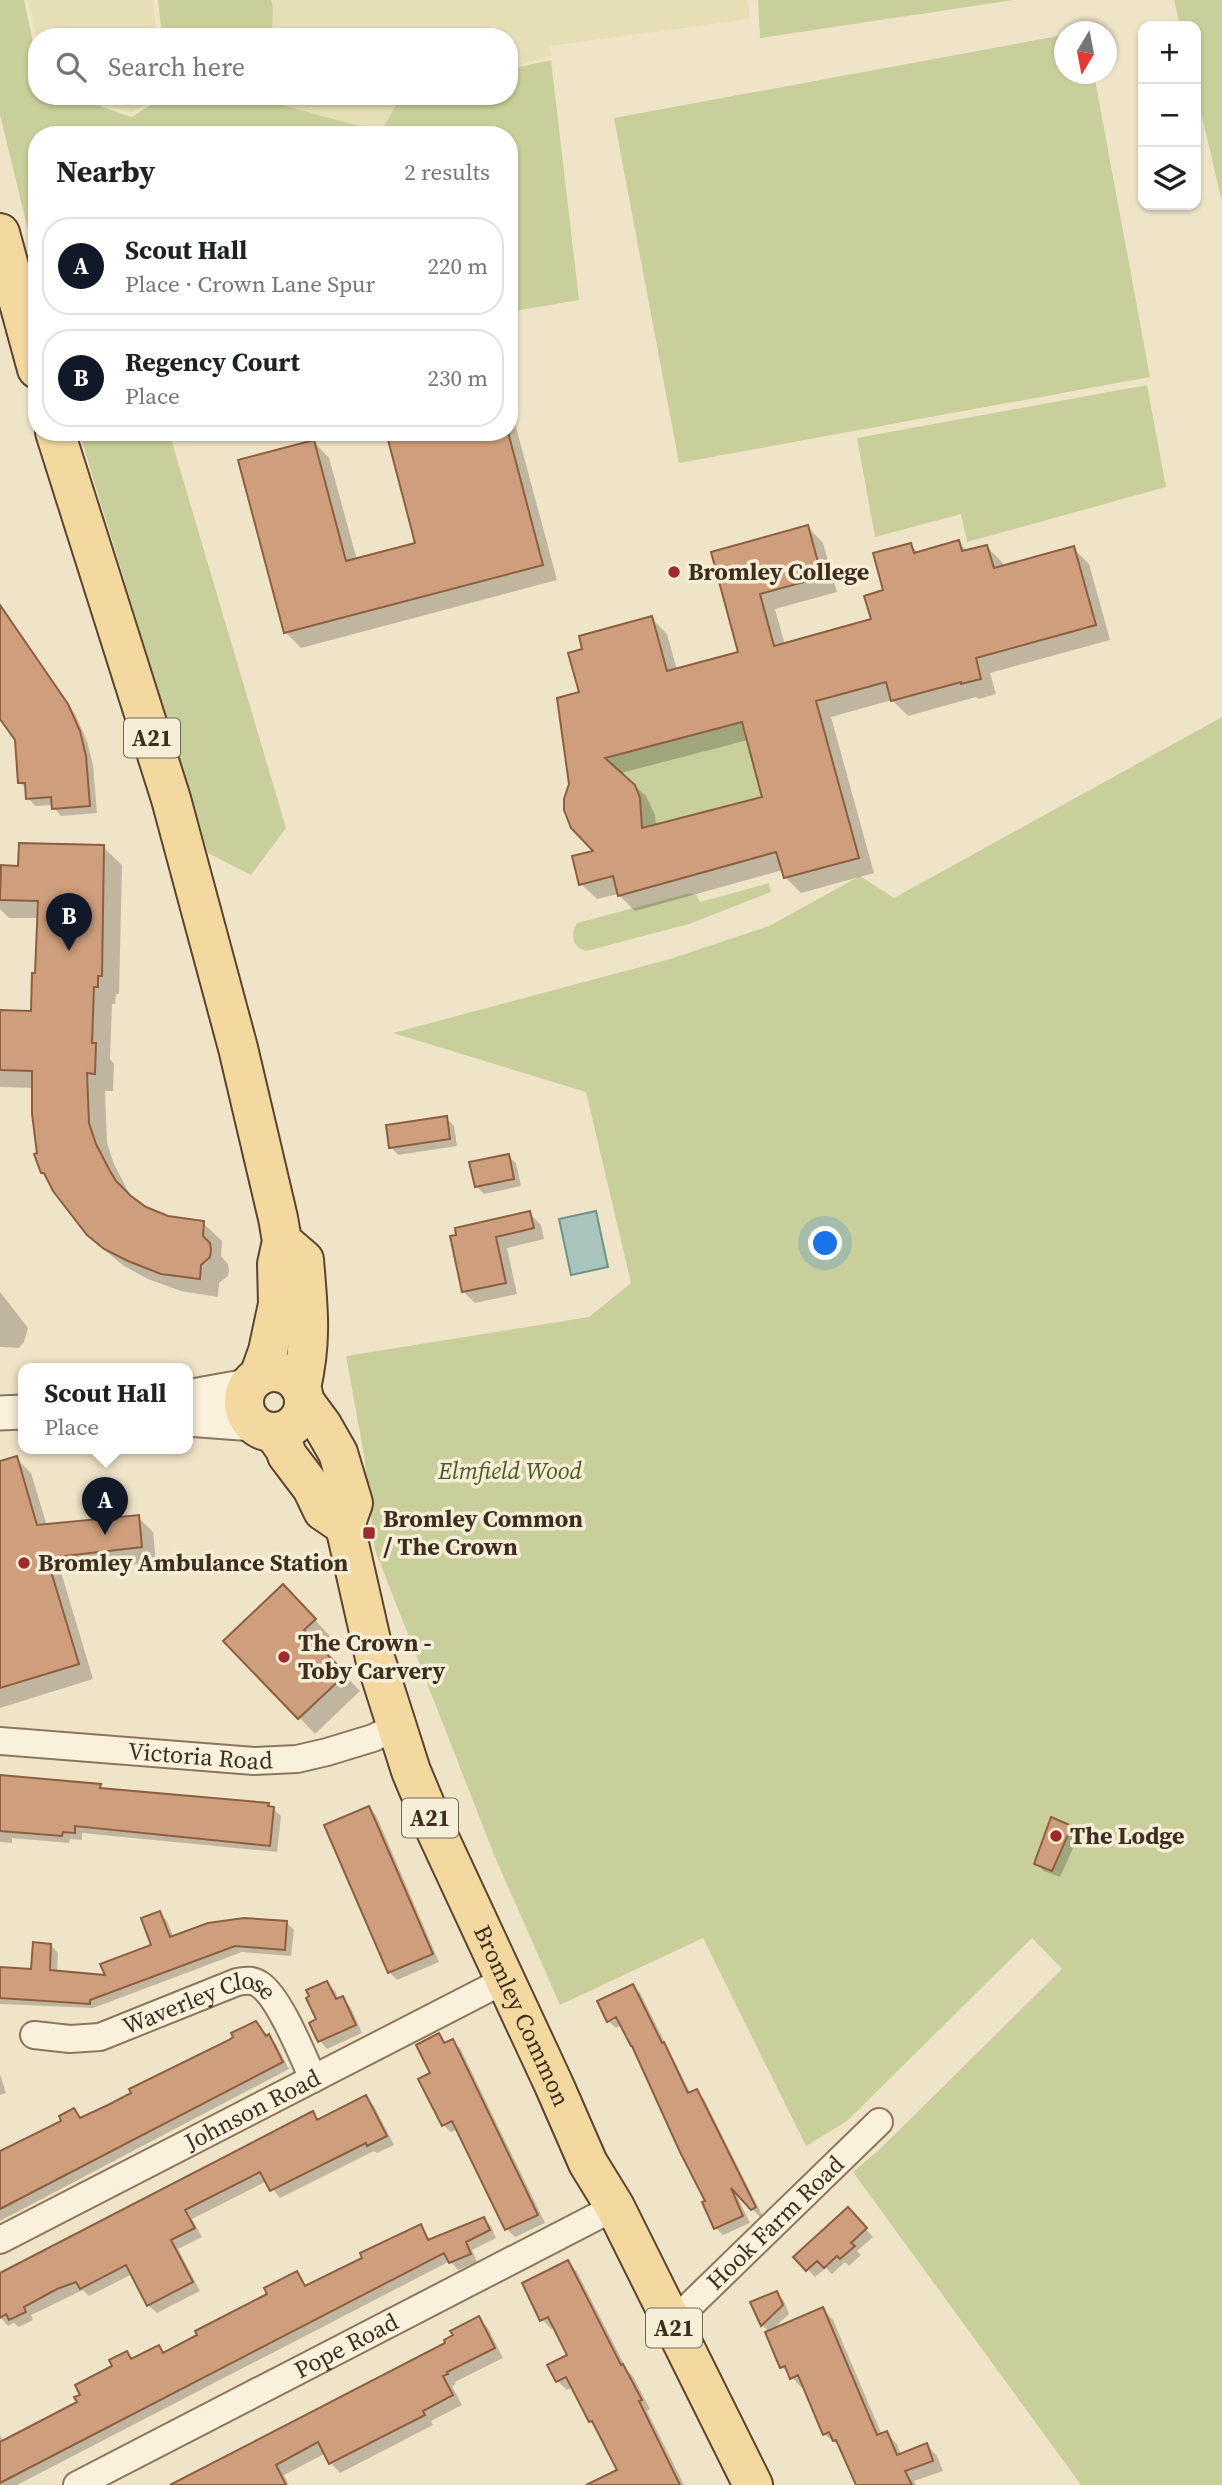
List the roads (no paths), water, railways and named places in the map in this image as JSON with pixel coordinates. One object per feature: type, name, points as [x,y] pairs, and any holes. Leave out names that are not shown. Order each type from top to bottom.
[{"type":"main road","points":[[0,233],[28,336]]},
{"type":"main road","name":"A21","points":[[58,441],[171,799],[238,1048],[282,1241],[277,1264],[278,1304],[268,1351],[254,1381]]},
{"type":"main road","name":"A21","points":[[282,1241],[304,1260],[310,1324],[303,1395]]},
{"type":"main road","points":[[263,1428],[286,1430],[300,1418],[303,1395],[296,1380],[284,1373],[268,1373],[254,1381],[244,1398],[244,1407],[263,1428],[285,1448],[287,1455],[312,1488],[323,1511],[345,1526]]},
{"type":"main road","name":"Bromley Common","points":[[303,1395],[338,1453],[353,1503],[345,1526],[375,1658],[411,1771],[588,2163],[615,2207],[750,2484]]},
{"type":"street","points":[[193,1396],[254,1381]]},
{"type":"street","points":[[0,1413],[18,1412]]},
{"type":"street","points":[[193,1420],[263,1428]]},
{"type":"street","name":"Victoria Road","points":[[0,1741],[254,1761],[297,1759],[373,1738],[396,1727]]},
{"type":"street","name":"Johnson Road","points":[[0,2240],[505,1980]]},
{"type":"street","name":"Waverley Close","points":[[34,2035],[70,2039],[100,2037],[237,1982],[250,1981],[264,1988],[275,2003],[313,2079]]},
{"type":"street","name":"Hook Farm Road","points":[[672,2323],[878,2122]]},
{"type":"street","name":"Pope Road","points":[[77,2485],[615,2207]]},
{"type":"water","points":[[596,1211],[608,1267],[571,1275],[559,1219]]},
{"type":"place","name":"Bromley College","points":[[674,572]]},
{"type":"place","name":"Regency Court","points":[[69,951]]},
{"type":"place","name":"Bromley Common / The Crown","points":[[369,1533]]},
{"type":"place","name":"Scout Hall","points":[[105,1535]]},
{"type":"place","name":"Bromley Ambulance Station","points":[[24,1563]]},
{"type":"place","name":"The Crown - Toby Carvery","points":[[284,1657]]},
{"type":"place","name":"The Lodge","points":[[1056,1836]]},
{"type":"park label","name":"Elmfield Wood","points":[[510,1471]]}]
